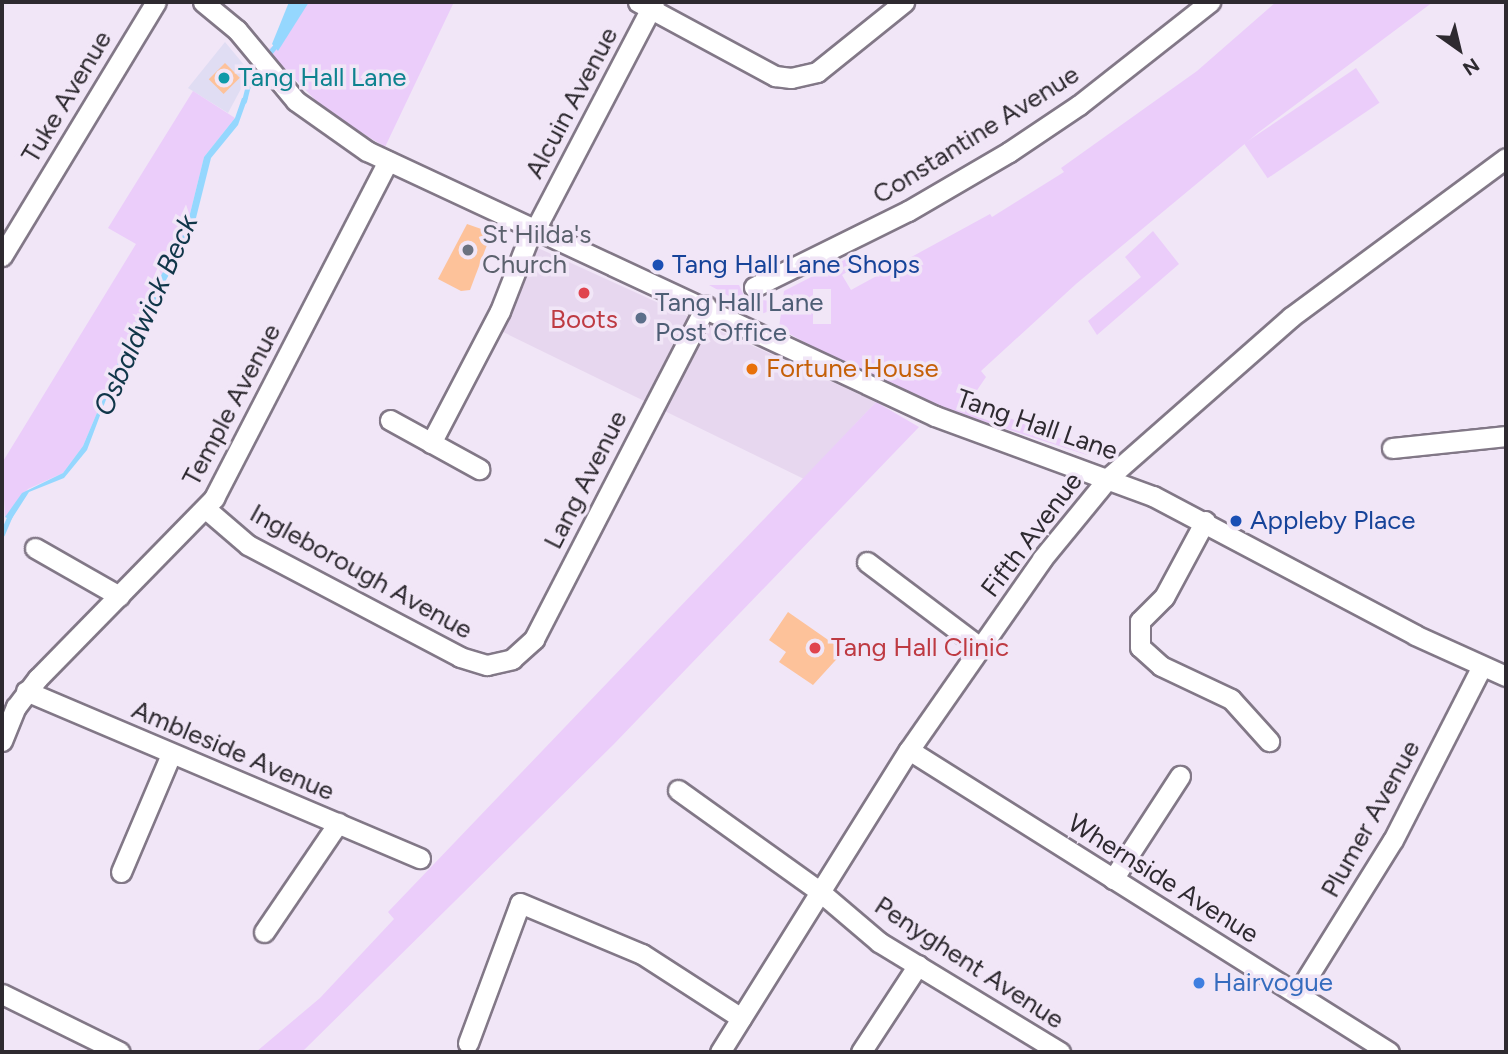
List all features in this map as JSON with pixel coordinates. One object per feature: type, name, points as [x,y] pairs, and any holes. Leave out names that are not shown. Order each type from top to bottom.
[{"type":"street","name":"Tuke Avenue","points":[[2,256],[156,2]]},
{"type":"street","name":"Tang Hall Lane","points":[[203,2],[319,120],[388,161],[706,306],[846,376],[1002,442],[1109,477],[1205,521],[1330,591],[1506,676]]},
{"type":"street","points":[[648,4],[775,76],[791,78],[817,72],[904,2]]},
{"type":"street","name":"Constantine Avenue","points":[[754,287],[908,211],[1009,152],[1090,97],[1210,2]]},
{"type":"street","name":"Alcuin Avenue","points":[[431,443],[499,311],[534,228],[648,4]]},
{"type":"street","name":"Fifth Avenue","points":[[720,1052],[909,750],[1042,559],[1109,477],[1291,317],[1506,158]]},
{"type":"street","name":"Temple Avenue","points":[[2,741],[26,691],[206,509],[388,161]]},
{"type":"street","name":"Lang Avenue","points":[[499,663],[534,639],[706,306]]},
{"type":"street","points":[[390,420],[479,468]]},
{"type":"street","points":[[1392,448],[1506,436]]},
{"type":"street","name":"Ingleborough Avenue","points":[[206,509],[267,556],[474,663],[499,663]]},
{"type":"street","points":[[1205,521],[1164,597],[1140,621],[1140,647],[1161,666],[1231,699],[1263,720],[1269,741]]},
{"type":"street","points":[[35,548],[119,596]]},
{"type":"street","points":[[867,562],[981,648]]},
{"type":"street","name":"Plumer Avenue","points":[[1297,994],[1393,841],[1482,666]]},
{"type":"street","name":"Ambleside Avenue","points":[[26,691],[420,858]]},
{"type":"street","name":"Whernside Avenue","points":[[909,750],[1389,1052]]},
{"type":"street","points":[[121,872],[171,754]]},
{"type":"street","points":[[1113,879],[1180,776]]},
{"type":"street","name":"Penyghent Avenue","points":[[678,790],[819,891],[878,942],[1060,1052]]},
{"type":"street","points":[[264,932],[338,823]]},
{"type":"street","points":[[468,1043],[520,903],[642,954],[741,1018]]},
{"type":"street","points":[[861,1052],[918,965]]},
{"type":"street","points":[[2,994],[120,1052]]},
{"type":"shaded area","points":[[300,2],[454,2],[385,147],[326,111],[267,50],[279,42]]},
{"type":"shaded area","points":[[1276,2],[1433,2],[1259,132],[1076,284],[981,371],[986,377],[969,402],[1092,451],[1087,455],[942,408],[865,376],[779,328],[784,291],[852,256],[857,266],[842,275],[851,290],[990,214],[992,217],[1064,172],[1061,168],[1197,71]],"holes":[[[813,289],[831,289],[831,324],[813,324]]]},
{"type":"shaded area","points":[[225,42],[250,72],[228,113],[188,88]]},
{"type":"shaded area","points":[[1356,68],[1379,103],[1268,178],[1244,143]]},
{"type":"shaded area","points":[[193,91],[235,118],[204,157],[186,230],[134,325],[83,446],[63,473],[28,489],[5,517],[2,463],[136,244],[108,228]]},
{"type":"shaded area","points":[[1153,231],[1179,264],[1097,335],[1088,321],[1141,277],[1125,257]]},
{"type":"shaded area","name":"Tang Hall Lane Shops","points":[[538,248],[876,402],[804,479],[499,330]]},
{"type":"shaded area","points":[[709,285],[739,285],[745,298],[770,301],[769,311],[761,314]]},
{"type":"shaded area","points":[[876,402],[919,427],[614,744],[302,1052],[256,1052],[320,998],[394,919],[388,912]]},
{"type":"water","points":[[289,2],[309,2],[278,51],[272,44]]},
{"type":"water","points":[[248,97],[238,125],[211,158],[193,230],[116,373],[87,450],[64,478],[29,492],[11,520],[5,517],[22,493],[63,473],[83,446],[134,325],[186,230],[204,157],[235,118],[242,98]]},
{"type":"building","name":"Tang Hall Lane","points":[[225,63],[240,78],[224,94],[209,79]]},
{"type":"building","name":"St Hilda's Church","points":[[467,224],[487,231],[490,237],[470,290],[461,291],[438,279]]},
{"type":"building","name":"Tang Hall Clinic","points":[[788,612],[844,651],[813,685],[779,662],[786,652],[769,640]]},
{"type":"waterway","name":"Osbaldwick Beck","points":[[244,101],[250,77],[279,41]]},
{"type":"waterway","name":"Osbaldwick Beck","points":[[2,534],[10,515]]},
{"type":"place","name":"Tang Hall Lane","points":[[224,78]]},
{"type":"place","name":"St Hilda's Church","points":[[468,250]]},
{"type":"place","name":"Tang Hall Lane Shops","points":[[658,265]]},
{"type":"place","name":"Boots","points":[[584,293]]},
{"type":"place","name":"Tang Hall Lane Post Office","points":[[641,318]]},
{"type":"place","name":"Fortune House","points":[[752,369]]},
{"type":"place","name":"Appleby Place","points":[[1236,521]]},
{"type":"place","name":"Tang Hall Clinic","points":[[815,648]]},
{"type":"place","name":"Hairvogue","points":[[1199,983]]}]
